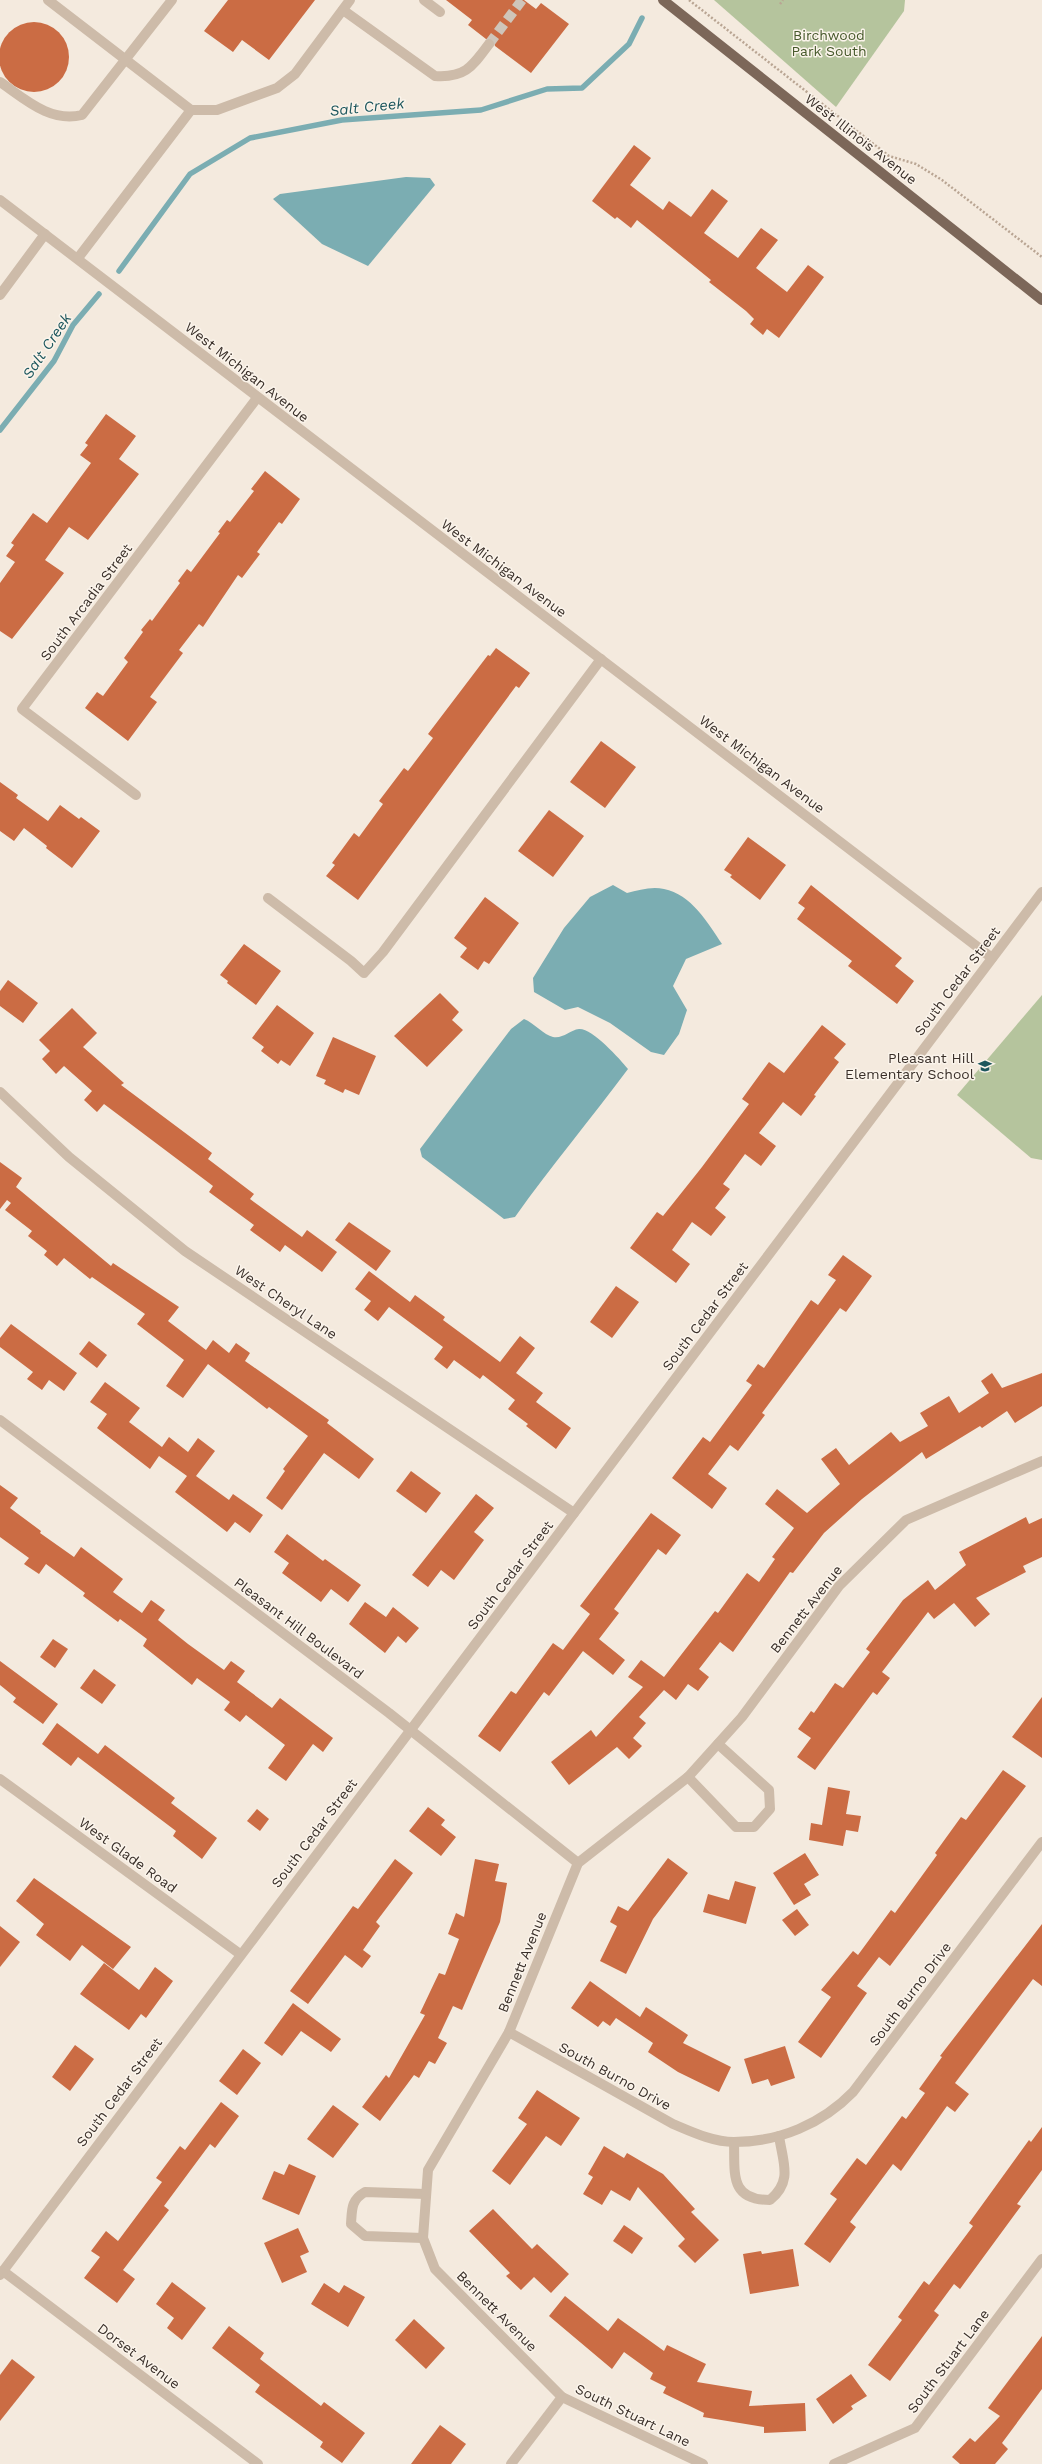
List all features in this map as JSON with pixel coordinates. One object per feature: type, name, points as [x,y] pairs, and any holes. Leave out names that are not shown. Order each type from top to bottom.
[{"type":"main road","name":"West Illinois Avenue","points":[[663,0],[1042,300]]},
{"type":"street","points":[[48,0],[191,110],[217,110],[276,88],[295,74],[350,0]]},
{"type":"street","points":[[0,82],[41,111],[68,118],[82,115],[124,59],[172,0]]},
{"type":"street","points":[[424,0],[440,12]]},
{"type":"street","points":[[343,10],[435,76],[450,77],[465,72],[489,44]]},
{"type":"street","points":[[78,258],[191,110]]},
{"type":"street","name":"West Michigan Avenue","points":[[0,200],[78,258],[257,398],[992,958]]},
{"type":"street","points":[[0,296],[45,234]]},
{"type":"street","name":"South Arcadia Street","points":[[136,795],[22,709],[257,398]]},
{"type":"street","points":[[268,898],[351,961],[364,973],[383,952],[601,659]]},
{"type":"street","name":"South Cedar Street","points":[[2,2273],[240,1954],[411,1730],[1042,892]]},
{"type":"street","name":"West Cheryl Lane","points":[[0,1092],[69,1157],[185,1251],[574,1513]]},
{"type":"street","name":"Pleasant Hill Boulevard","points":[[0,1420],[411,1730],[578,1864]]},
{"type":"street","name":"Bennett Avenue","points":[[562,2397],[435,2269],[423,2238],[428,2170],[509,2032],[578,1864],[688,1777],[742,1717],[839,1586],[906,1520],[1042,1461]]},
{"type":"street","points":[[688,1777],[736,1827],[754,1827],[770,1809],[769,1790],[718,1744]]},
{"type":"street","name":"West Glade Road","points":[[0,1779],[240,1954]]},
{"type":"street","name":"South Burno Drive","points":[[509,2032],[673,2124],[709,2138],[734,2142],[779,2136],[808,2125],[828,2114],[853,2092],[1042,1842]]},
{"type":"street","points":[[734,2142],[735,2183],[746,2196],[759,2200],[770,2200],[781,2191],[785,2178],[779,2136]]},
{"type":"street","points":[[423,2238],[364,2236],[351,2224],[352,2206],[357,2197],[365,2192],[426,2194]]},
{"type":"street","name":"South Stuart Lane","points":[[834,2464],[915,2428],[1042,2259]]},
{"type":"street","name":"Dorset Avenue","points":[[2,2273],[258,2464]]},
{"type":"street","name":"South Stuart Lane","points":[[511,2464],[562,2397],[703,2464]]},
{"type":"path","points":[[689,0],[889,156],[916,164],[942,180],[1042,257]]},
{"type":"path","points":[[780,4],[783,0]]},
{"type":"green space","name":"Birchwood Park South","points":[[714,0],[905,0],[904,11],[836,107]]},
{"type":"green space","points":[[1042,995],[1042,1160],[1031,1158],[957,1095]]},
{"type":"water","points":[[406,177],[430,178],[435,185],[368,266],[322,244],[273,199],[280,194]]},
{"type":"water","points":[[613,885],[627,893],[655,888],[674,892],[691,903],[698,910],[722,944],[686,959],[673,986],[687,1010],[679,1034],[664,1055],[651,1052],[610,1023],[578,1007],[565,1010],[534,992],[533,978],[564,928],[590,897]]},
{"type":"water","points":[[524,1019],[553,1037],[560,1037],[579,1029],[585,1030],[605,1045],[628,1069],[515,1217],[504,1219],[422,1157],[420,1149],[511,1029]]},
{"type":"building","points":[[228,0],[315,0],[269,60],[242,40],[233,52],[204,31]]},
{"type":"building","points":[[446,0],[524,0],[536,9],[541,3],[569,24],[531,73],[495,46],[493,39],[486,39],[468,25],[472,20]]},
{"type":"building","points":[[34,22],[53,28],[63,38],[69,57],[63,76],[53,86],[34,92],[15,86],[5,76],[-1,57],[5,38],[15,28]]},
{"type":"building","points":[[634,145],[651,158],[630,185],[663,210],[669,201],[691,217],[712,189],[728,201],[704,233],[738,258],[761,228],[778,240],[756,268],[787,292],[808,265],[824,277],[779,338],[767,329],[763,335],[750,324],[754,319],[746,311],[709,282],[711,280],[637,220],[631,228],[617,217],[615,219],[592,201]]},
{"type":"building","points":[[106,414],[136,436],[119,459],[139,474],[88,540],[69,527],[45,560],[64,573],[12,639],[0,631],[0,583],[15,562],[6,556],[14,545],[11,543],[33,513],[47,523],[91,463],[80,455],[88,445],[85,443]]},
{"type":"building","points":[[265,471],[300,499],[282,524],[279,522],[257,552],[260,554],[242,578],[238,575],[203,627],[199,624],[179,650],[183,653],[150,697],[157,702],[128,741],[85,708],[97,692],[103,696],[128,662],[124,658],[143,632],[141,630],[150,619],[152,621],[180,583],[178,581],[187,569],[191,572],[220,533],[218,532],[227,520],[230,522],[254,491],[251,489]]},
{"type":"building","points":[[496,648],[530,673],[519,688],[516,686],[358,900],[326,876],[335,865],[332,863],[354,833],[359,837],[383,804],[379,801],[404,768],[408,771],[433,738],[428,734],[488,655],[490,656]]},
{"type":"building","points":[[601,741],[636,767],[605,808],[570,782]]},
{"type":"building","points":[[0,782],[18,795],[16,798],[48,821],[60,805],[79,819],[81,817],[100,831],[72,868],[46,848],[47,846],[24,828],[14,841],[0,831]]},
{"type":"building","points":[[549,810],[584,836],[553,877],[518,851]]},
{"type":"building","points":[[748,837],[786,865],[760,900],[730,877],[732,875],[724,870]]},
{"type":"building","points":[[811,885],[902,958],[895,966],[914,981],[897,1004],[848,966],[852,961],[797,919],[805,908],[798,903]]},
{"type":"building","points":[[485,897],[519,923],[489,964],[484,961],[478,970],[460,957],[467,948],[454,938]]},
{"type":"building","points":[[244,944],[281,971],[256,1005],[227,983],[228,981],[220,975]]},
{"type":"building","points":[[8,980],[38,1003],[23,1023],[0,1006],[0,991]]},
{"type":"building","points":[[440,993],[459,1012],[452,1020],[463,1030],[427,1067],[394,1036]]},
{"type":"building","points":[[277,1005],[314,1033],[290,1066],[281,1060],[278,1064],[261,1051],[264,1047],[252,1038]]},
{"type":"building","points":[[72,1008],[97,1033],[83,1047],[124,1083],[121,1085],[212,1153],[208,1159],[254,1194],[250,1199],[302,1237],[307,1230],[337,1252],[322,1272],[285,1245],[280,1252],[250,1230],[254,1225],[209,1192],[213,1186],[104,1104],[97,1112],[84,1100],[92,1091],[64,1066],[56,1074],[42,1059],[50,1051],[39,1040]]},
{"type":"building","points":[[822,1025],[846,1044],[834,1058],[839,1062],[814,1095],[816,1096],[801,1116],[783,1102],[759,1133],[776,1146],[761,1166],[745,1154],[723,1184],[730,1189],[715,1208],[726,1217],[711,1236],[692,1222],[672,1250],[690,1264],[676,1283],[630,1248],[657,1212],[663,1216],[702,1167],[749,1104],[742,1099],[769,1062],[784,1073]]},
{"type":"building","points":[[333,1037],[376,1056],[359,1095],[345,1089],[343,1093],[324,1084],[326,1080],[316,1076]]},
{"type":"building","points":[[0,1162],[22,1178],[16,1187],[111,1266],[113,1263],[179,1307],[168,1321],[206,1350],[213,1340],[229,1353],[236,1343],[250,1353],[245,1361],[329,1420],[327,1423],[374,1459],[359,1479],[324,1453],[282,1510],[266,1498],[285,1471],[283,1469],[308,1436],[269,1407],[267,1409],[208,1364],[183,1398],[166,1386],[184,1360],[137,1324],[145,1314],[92,1277],[90,1279],[64,1258],[57,1266],[44,1255],[47,1251],[28,1236],[32,1231],[5,1210],[11,1203],[7,1200],[0,1209]]},
{"type":"building","points":[[349,1222],[391,1251],[376,1271],[335,1240]]},
{"type":"building","points":[[843,1255],[872,1276],[846,1312],[840,1308],[762,1413],[765,1415],[738,1451],[730,1445],[708,1474],[727,1488],[712,1509],[672,1478],[703,1437],[710,1442],[752,1385],[746,1381],[758,1364],[764,1368],[811,1300],[818,1305],[836,1280],[828,1275]]},
{"type":"building","points":[[369,1271],[410,1302],[415,1295],[445,1317],[443,1320],[500,1362],[520,1336],[535,1348],[516,1373],[543,1393],[536,1402],[571,1428],[556,1449],[526,1426],[528,1424],[508,1409],[515,1400],[483,1375],[480,1379],[454,1360],[447,1369],[434,1359],[443,1347],[389,1307],[378,1321],[364,1310],[371,1301],[355,1289]]},
{"type":"building","points":[[616,1286],[639,1302],[612,1338],[590,1322]]},
{"type":"building","points":[[11,1324],[77,1373],[64,1391],[49,1380],[42,1390],[27,1379],[33,1372],[0,1347],[0,1338]]},
{"type":"building","points":[[89,1341],[107,1355],[97,1368],[79,1354]]},
{"type":"building","points":[[992,1373],[1002,1388],[1042,1373],[1042,1406],[1015,1423],[1007,1411],[982,1428],[980,1426],[926,1459],[922,1452],[862,1499],[824,1533],[793,1573],[790,1572],[733,1652],[720,1642],[699,1669],[709,1677],[698,1691],[688,1684],[676,1700],[664,1690],[639,1717],[646,1723],[633,1738],[642,1746],[629,1759],[617,1747],[569,1785],[551,1762],[591,1730],[596,1737],[643,1687],[628,1677],[641,1660],[664,1677],[715,1611],[718,1613],[747,1573],[759,1582],[775,1559],[772,1557],[794,1528],[765,1504],[777,1489],[807,1513],[840,1484],[821,1459],[836,1448],[849,1465],[891,1432],[900,1442],[928,1426],[920,1413],[949,1396],[959,1413],[989,1393],[981,1381]]},
{"type":"building","points":[[105,1382],[140,1408],[129,1422],[162,1447],[169,1437],[188,1452],[198,1438],[215,1451],[196,1476],[229,1500],[233,1494],[263,1515],[250,1533],[235,1522],[227,1532],[175,1492],[187,1476],[159,1456],[150,1469],[97,1428],[107,1414],[90,1402]]},
{"type":"building","points":[[411,1471],[441,1493],[426,1513],[396,1491]]},
{"type":"building","points":[[0,1485],[18,1498],[10,1508],[41,1531],[40,1533],[74,1557],[81,1547],[123,1579],[113,1592],[142,1613],[151,1600],[165,1610],[158,1620],[188,1644],[224,1670],[231,1661],[245,1671],[237,1682],[272,1708],[280,1698],[333,1738],[323,1752],[313,1744],[286,1781],[268,1768],[285,1745],[246,1715],[240,1722],[224,1710],[230,1702],[197,1678],[192,1685],[143,1646],[147,1639],[120,1619],[118,1622],[83,1596],[85,1593],[46,1564],[39,1574],[24,1564],[29,1558],[0,1537]]},
{"type":"building","points":[[476,1494],[494,1508],[474,1532],[484,1540],[454,1580],[441,1570],[428,1587],[412,1575]]},
{"type":"building","points":[[651,1513],[681,1535],[666,1555],[658,1549],[614,1609],[619,1613],[599,1639],[625,1660],[613,1675],[583,1651],[549,1696],[544,1692],[500,1752],[478,1736],[511,1691],[516,1694],[553,1643],[563,1650],[590,1614],[580,1606]]},
{"type":"building","points":[[1026,1517],[1029,1524],[1042,1518],[1042,1557],[1023,1566],[1026,1572],[976,1598],[990,1614],[975,1627],[954,1603],[934,1619],[928,1612],[882,1672],[890,1678],[877,1695],[873,1692],[815,1770],[797,1757],[811,1738],[798,1729],[811,1711],[814,1713],[835,1683],[843,1688],[870,1652],[866,1649],[903,1600],[928,1580],[935,1590],[966,1565],[959,1552]]},
{"type":"building","points":[[287,1534],[323,1561],[325,1559],[361,1585],[348,1602],[331,1589],[321,1602],[282,1573],[289,1563],[274,1552]]},
{"type":"building","points":[[365,1602],[386,1617],[393,1607],[419,1628],[406,1643],[398,1636],[385,1653],[349,1624]]},
{"type":"building","points":[[53,1639],[68,1649],[55,1668],[40,1657]]},
{"type":"building","points":[[0,1661],[58,1704],[43,1724],[13,1702],[16,1698],[0,1685]]},
{"type":"building","points":[[94,1669],[116,1685],[102,1704],[80,1688]]},
{"type":"building","points":[[1042,1697],[1042,1758],[1012,1737]]},
{"type":"building","points":[[57,1723],[98,1754],[105,1745],[175,1798],[171,1803],[217,1838],[202,1859],[173,1836],[176,1831],[78,1757],[71,1766],[42,1744]]},
{"type":"building","points":[[1003,1770],[1026,1786],[890,1966],[879,1957],[857,1986],[867,1993],[821,2058],[798,2042],[831,1997],[821,1990],[853,1951],[858,1955],[891,1910],[895,1913],[937,1855],[935,1853],[961,1817],[966,1820]]},
{"type":"building","points":[[828,1787],[850,1791],[846,1814],[861,1816],[858,1832],[846,1830],[843,1846],[809,1840],[811,1823],[822,1825]]},
{"type":"building","points":[[428,1807],[445,1820],[441,1825],[456,1837],[441,1856],[409,1831]]},
{"type":"building","points":[[257,1809],[269,1819],[260,1831],[247,1821]]},
{"type":"building","points":[[805,1853],[819,1875],[804,1884],[811,1895],[794,1905],[773,1873]]},
{"type":"building","points":[[668,1858],[688,1873],[653,1919],[626,1974],[600,1961],[617,1926],[610,1922],[618,1906],[628,1911]]},
{"type":"building","points":[[395,1859],[413,1873],[376,1922],[380,1926],[363,1950],[371,1956],[362,1968],[345,1955],[308,2004],[290,1991],[353,1906],[358,1909]]},
{"type":"building","points":[[475,1859],[499,1864],[495,1881],[507,1883],[500,1922],[462,2010],[453,2006],[438,2038],[447,2043],[435,2064],[429,2061],[419,2078],[414,2075],[380,2121],[362,2107],[386,2075],[389,2078],[425,2015],[420,2013],[439,1973],[445,1975],[459,1939],[448,1934],[456,1913],[464,1917]]},
{"type":"building","points":[[34,1878],[131,1947],[113,1969],[82,1945],[70,1961],[36,1935],[44,1924],[16,1901]]},
{"type":"building","points":[[735,1881],[756,1887],[746,1924],[703,1912],[708,1894],[729,1900]]},
{"type":"building","points":[[797,1909],[809,1925],[795,1936],[782,1920]]},
{"type":"building","points":[[1042,1924],[1042,1986],[1033,1979],[955,2083],[969,2094],[955,2112],[947,2106],[901,2171],[893,2164],[850,2222],[856,2227],[830,2263],[804,2244],[837,2199],[830,2194],[857,2158],[866,2165],[902,2116],[906,2119],[925,2093],[919,2089],[942,2057],[940,2056]]},
{"type":"building","points":[[0,1926],[20,1942],[0,1967]]},
{"type":"building","points":[[104,1963],[139,1990],[155,1967],[173,1981],[146,2018],[141,2014],[129,2030],[80,1994]]},
{"type":"building","points":[[590,1981],[640,2017],[646,2007],[688,2035],[683,2043],[731,2067],[719,2092],[678,2072],[648,2052],[653,2043],[616,2018],[610,2026],[603,2021],[598,2027],[571,2008]]},
{"type":"building","points":[[293,2003],[341,2039],[331,2052],[301,2031],[282,2056],[264,2043]]},
{"type":"building","points":[[75,2045],[94,2059],[70,2091],[52,2077]]},
{"type":"building","points":[[785,2046],[795,2078],[771,2086],[768,2079],[752,2084],[744,2059]]},
{"type":"building","points":[[243,2049],[261,2063],[237,2095],[219,2081]]},
{"type":"building","points":[[537,2090],[580,2118],[561,2146],[546,2136],[510,2185],[492,2171],[527,2124],[518,2118]]},
{"type":"building","points":[[221,2102],[239,2116],[215,2148],[210,2144],[164,2206],[169,2210],[123,2270],[135,2279],[117,2303],[84,2278],[100,2257],[91,2251],[106,2231],[118,2241],[162,2182],[156,2178],[180,2146],[185,2150]]},
{"type":"building","points":[[333,2105],[359,2124],[333,2158],[307,2139]]},
{"type":"building","points":[[1042,2127],[1042,2170],[1017,2204],[1021,2206],[960,2289],[954,2284],[934,2311],[939,2315],[890,2381],[868,2365],[902,2320],[898,2317],[924,2281],[929,2285],[973,2226],[969,2223],[1029,2140],[1031,2142]]},
{"type":"building","points":[[604,2146],[624,2158],[627,2153],[663,2174],[695,2209],[691,2212],[719,2240],[695,2263],[678,2246],[685,2239],[638,2187],[630,2201],[611,2190],[602,2205],[583,2194],[593,2177],[588,2174]]},
{"type":"building","points":[[289,2164],[316,2176],[299,2215],[262,2199],[274,2171],[284,2175]]},
{"type":"building","points":[[493,2209],[532,2249],[537,2244],[569,2274],[551,2293],[534,2277],[521,2290],[506,2276],[510,2273],[469,2231]]},
{"type":"building","points":[[624,2225],[643,2238],[632,2254],[613,2241]]},
{"type":"building","points":[[298,2228],[309,2252],[300,2256],[307,2272],[282,2283],[264,2243]]},
{"type":"building","points":[[793,2249],[799,2286],[750,2294],[743,2254],[761,2251],[762,2254]]},
{"type":"building","points":[[172,2282],[206,2308],[182,2340],[167,2328],[174,2318],[156,2304]]},
{"type":"building","points":[[324,2283],[339,2293],[344,2285],[365,2297],[348,2327],[311,2304]]},
{"type":"building","points":[[565,2296],[608,2331],[618,2318],[664,2351],[667,2345],[706,2364],[697,2382],[752,2391],[749,2406],[805,2403],[806,2431],[764,2433],[764,2427],[703,2417],[704,2413],[663,2393],[666,2387],[650,2379],[653,2373],[624,2352],[612,2369],[549,2316]]},
{"type":"building","points":[[414,2319],[445,2348],[426,2369],[395,2340]]},
{"type":"building","points":[[229,2326],[264,2353],[260,2359],[321,2406],[324,2402],[365,2433],[342,2463],[320,2447],[323,2442],[255,2392],[260,2385],[212,2348]]},
{"type":"building","points":[[1042,2336],[1042,2389],[1002,2443],[1008,2449],[995,2464],[960,2464],[952,2457],[970,2438],[975,2442],[1000,2416],[988,2408]]},
{"type":"building","points":[[12,2359],[35,2377],[0,2421],[0,2375]]},
{"type":"building","points":[[851,2374],[867,2396],[851,2406],[853,2409],[833,2424],[816,2399]]},
{"type":"building","points":[[440,2425],[466,2444],[451,2464],[411,2464]]},
{"type":"waterway","name":"Salt Creek","points":[[119,271],[190,174],[250,138],[342,120],[481,110],[547,89],[582,88],[629,44],[642,18]]},
{"type":"waterway","name":"Salt Creek","points":[[0,430],[54,361],[73,325],[99,294]]},
{"type":"tunnel","points":[[489,44],[522,0]]},
{"type":"place","name":"Pleasant Hill Elementary School","points":[[985,1066]]}]
